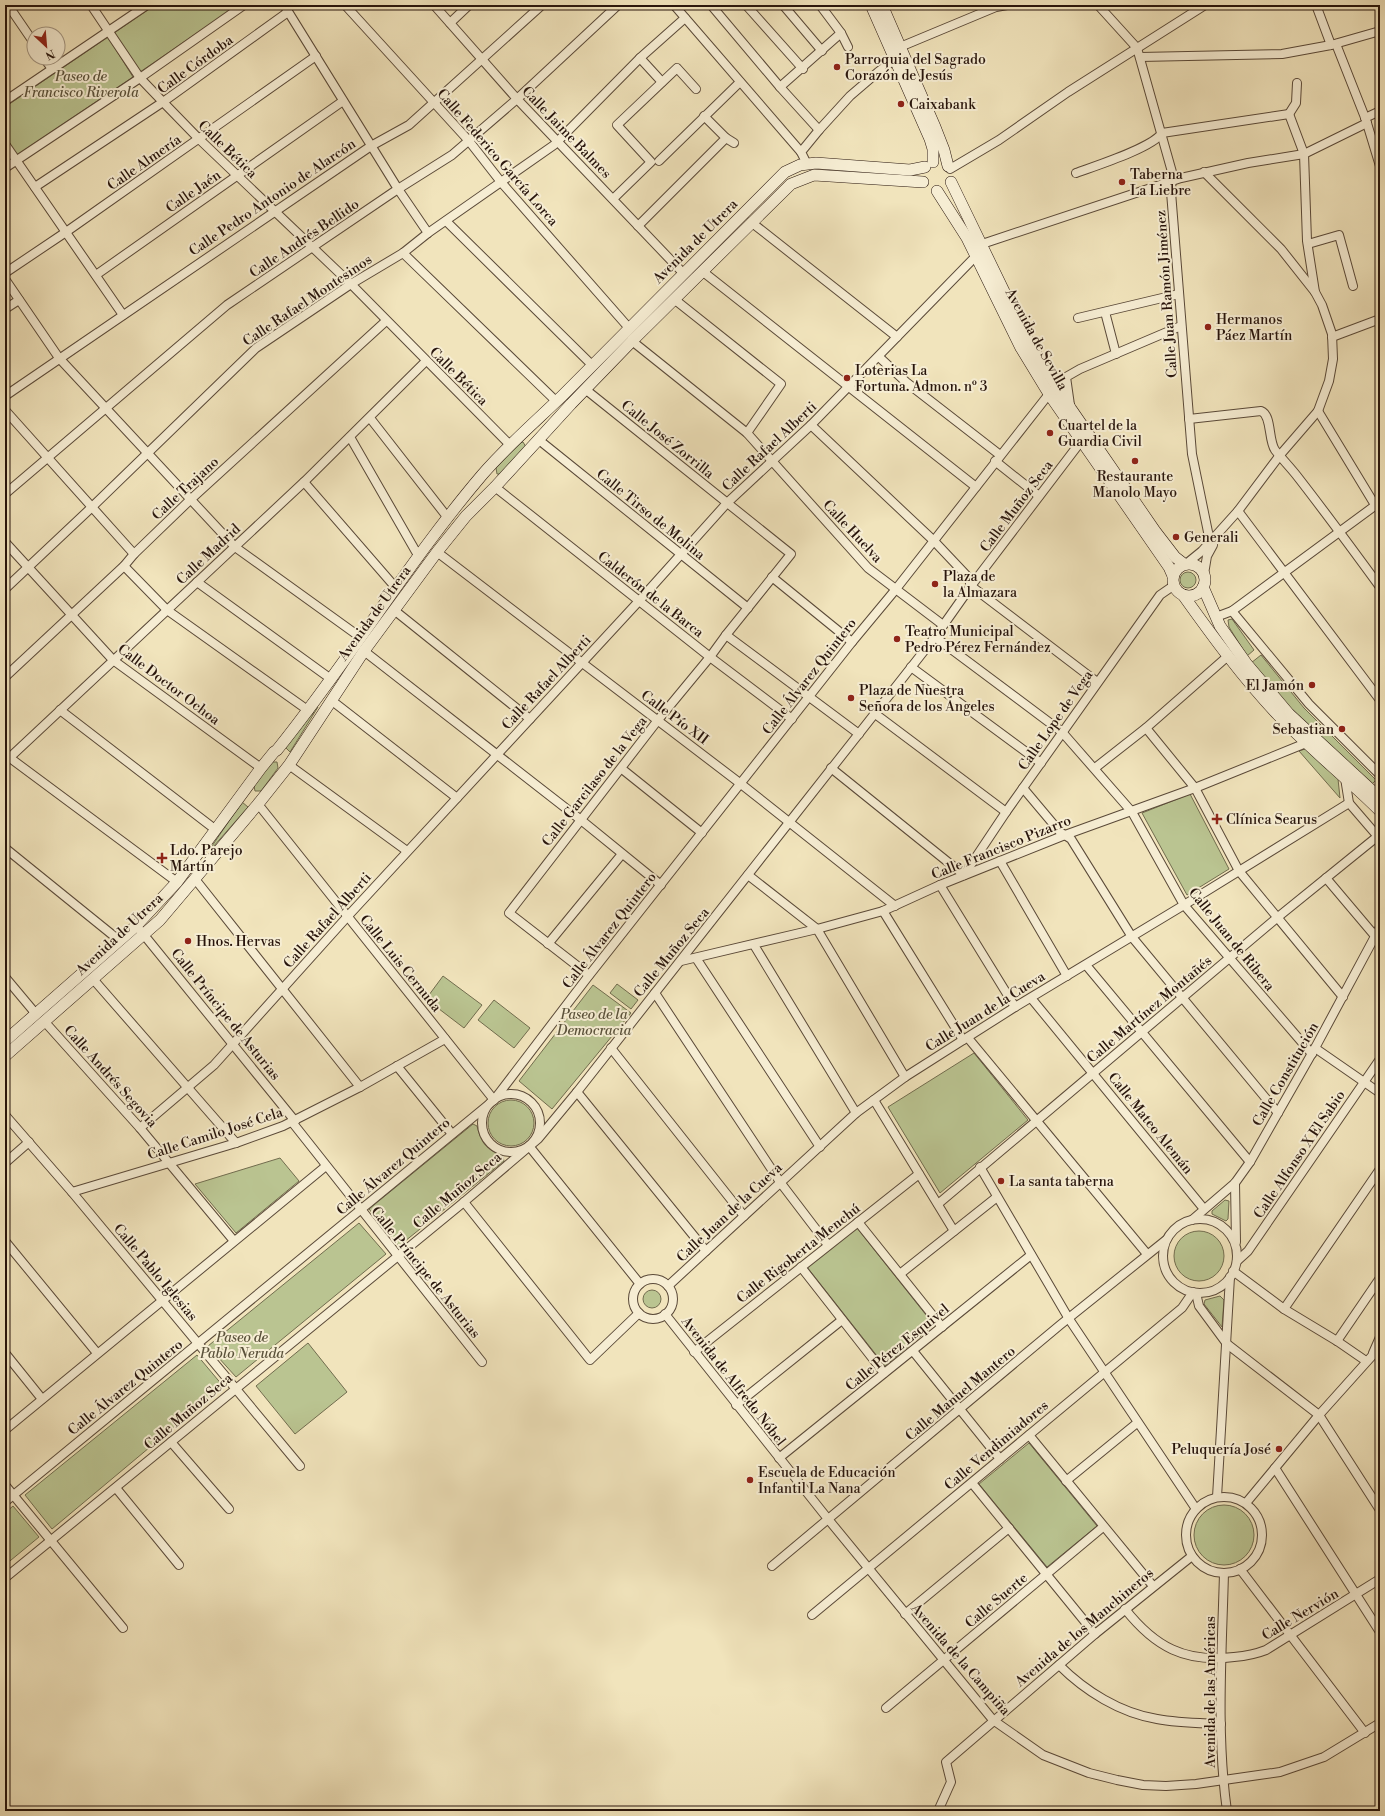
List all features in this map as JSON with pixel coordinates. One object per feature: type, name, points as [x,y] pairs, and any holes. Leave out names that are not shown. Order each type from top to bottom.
[{"type":"street","points":[[8,5],[26,31]]},
{"type":"street","name":"Calle Bética","points":[[91,5],[140,78],[198,139],[351,284],[510,445]]},
{"type":"street","points":[[5,101],[147,5]]},
{"type":"street","points":[[5,168],[140,78],[244,5]]},
{"type":"street","name":"Calle Federico García Lorca","points":[[345,5],[469,140],[501,182],[629,328]]},
{"type":"street","name":"Calle Jaime Balmes","points":[[434,5],[517,99],[684,274]]},
{"type":"street","points":[[450,23],[468,5]]},
{"type":"street","name":"Calle Pedro Antonio de Alarcón","points":[[5,396],[371,146],[409,125],[542,5]]},
{"type":"street","name":"Calle Andrés Bellido","points":[[5,494],[226,305],[314,248],[398,189],[447,158],[517,99],[618,5]]},
{"type":"street","points":[[674,5],[801,152],[807,164]]},
{"type":"street","points":[[711,5],[780,87],[819,130]]},
{"type":"street","points":[[746,5],[803,69]]},
{"type":"street","points":[[783,5],[822,52]]},
{"type":"street","points":[[820,5],[841,34],[848,47]]},
{"type":"street","points":[[871,5],[933,149],[929,164],[922,174],[923,182],[928,189],[937,191],[945,189],[951,182],[952,175],[944,150],[882,5]]},
{"type":"street","points":[[801,152],[850,96],[894,60],[900,47],[995,6],[1007,5]]},
{"type":"street","points":[[1098,5],[1137,48]]},
{"type":"street","points":[[949,167],[999,140],[1068,92],[1205,5]]},
{"type":"street","points":[[1316,5],[1366,121],[1380,166]]},
{"type":"street","points":[[286,9],[398,189],[428,233]]},
{"type":"street","name":"Calle Córdoba","points":[[35,187],[164,102],[286,9]]},
{"type":"street","name":"Calle Rafael Montesinos","points":[[5,589],[92,508],[256,348],[351,284],[403,253],[428,233],[557,141],[640,58],[685,18]]},
{"type":"street","points":[[1140,57],[1282,54],[1334,44],[1380,31]]},
{"type":"street","points":[[780,87],[803,69],[841,34]]},
{"type":"street","name":"Calle Juan Ramón Jiménez","points":[[1137,48],[1172,172],[1171,192],[1192,454],[1208,532],[1214,538]]},
{"type":"street","name":"Calle Almería","points":[[5,273],[66,232],[316,56]]},
{"type":"street","points":[[640,58],[662,82]]},
{"type":"street","points":[[613,199],[651,162],[617,126],[677,68],[696,89]]},
{"type":"street","points":[[659,161],[740,82]]},
{"type":"street","points":[[1076,173],[1158,139],[1162,133],[1289,114],[1296,103],[1297,83]]},
{"type":"street","name":"Calle Jaén","points":[[96,275],[343,101]]},
{"type":"street","points":[[982,244],[1204,172],[1304,154],[1366,121],[1380,111]]},
{"type":"street","points":[[1289,114],[1304,154],[1308,244],[1316,292],[1326,315],[1332,337],[1333,359],[1331,373],[1326,393],[1318,411],[1280,455],[1238,511],[1214,538],[1202,551],[1177,569],[1173,581],[1176,590],[1183,595],[1259,695],[1306,743],[1380,811]]},
{"type":"street","points":[[704,116],[726,138],[734,143]]},
{"type":"street","points":[[638,226],[726,138]]},
{"type":"street","points":[[5,144],[123,315]]},
{"type":"street","points":[[929,164],[941,162],[949,167]]},
{"type":"street","name":"Avenida de Utrera","points":[[5,1056],[40,1017],[136,926],[177,882],[261,768],[309,711],[396,588],[448,518],[483,475],[510,445],[556,402],[785,172],[807,164],[910,170],[929,164]]},
{"type":"street","points":[[1204,172],[1281,249],[1316,292]]},
{"type":"street","name":"Avenida de Utrera","points":[[5,1041],[93,979],[160,920],[289,765],[364,651],[437,552],[466,516],[495,487],[585,389],[751,222],[791,184],[810,176],[820,175],[923,182]]},
{"type":"street","name":"Avenida de Sevilla","points":[[951,182],[1029,343],[1071,409],[1156,531],[1175,557],[1185,564]]},
{"type":"street","name":"Avenida de Sevilla","points":[[937,191],[953,214],[976,256],[1021,348],[1049,394],[1170,567],[1173,581]]},
{"type":"street","points":[[446,221],[592,365]]},
{"type":"street","points":[[751,222],[897,337]]},
{"type":"street","points":[[1308,244],[1339,236],[1353,286]]},
{"type":"street","points":[[403,253],[556,402]]},
{"type":"street","name":"Calle Rafael Alberti","points":[[140,1128],[214,1065],[407,851],[639,601],[727,503],[811,425],[976,256]]},
{"type":"street","points":[[702,271],[976,487]]},
{"type":"street","points":[[5,279],[59,358],[235,547],[360,637]]},
{"type":"street","points":[[1078,318],[1179,294]]},
{"type":"street","points":[[674,299],[781,384],[747,433]]},
{"type":"street","points":[[5,309],[19,300]]},
{"type":"street","points":[[1105,312],[1116,354]]},
{"type":"street","points":[[1332,337],[1380,319]]},
{"type":"street","name":"Calle Trajano","points":[[5,677],[124,566],[134,554],[190,500],[386,320]]},
{"type":"street","points":[[1071,409],[1066,377],[1080,368],[1181,326]]},
{"type":"street","name":"Calle Huelva","points":[[632,341],[747,433],[868,568],[943,625]]},
{"type":"street","points":[[879,357],[906,382],[998,458],[1039,496]]},
{"type":"street","name":"Calle Madrid","points":[[6,759],[304,482],[426,361]]},
{"type":"street","name":"Calle José Zorrilla","points":[[585,389],[791,554]]},
{"type":"street","points":[[1049,394],[1056,392],[1065,405],[1071,409]]},
{"type":"street","name":"Calle Álvarez Quintero","points":[[5,1502],[494,1100],[589,975],[1049,394]]},
{"type":"street","points":[[5,410],[134,554]]},
{"type":"street","points":[[1216,617],[1232,611],[1378,504],[1318,411]]},
{"type":"street","points":[[1189,419],[1262,412],[1268,418],[1273,444],[1280,455],[1338,532],[1378,581]]},
{"type":"street","points":[[370,418],[448,518]]},
{"type":"street","points":[[811,425],[934,541],[968,577],[971,586],[1097,682]]},
{"type":"street","points":[[525,430],[533,430],[539,440]]},
{"type":"street","points":[[350,437],[419,557]]},
{"type":"street","name":"Calle Tirso de Molina","points":[[539,440],[748,608]]},
{"type":"street","name":"Calle Muñoz Seca","points":[[5,1578],[464,1202],[538,1139],[577,1092],[935,637],[971,586],[1082,440]]},
{"type":"street","points":[[483,475],[495,487]]},
{"type":"street","points":[[304,482],[396,588]]},
{"type":"street","name":"Calderón de la Barca","points":[[495,487],[710,657],[792,719]]},
{"type":"street","points":[[1238,511],[1380,700]]},
{"type":"street","points":[[1183,595],[1195,595],[1203,587],[1205,582],[1204,574],[1207,556],[1214,538]]},
{"type":"street","name":"Calle Doctor Ochoa","points":[[5,542],[113,660],[261,768]]},
{"type":"street","name":"Calle Pío XII","points":[[437,552],[741,784],[895,906]]},
{"type":"street","name":"Calle Garcilaso de la Vega","points":[[548,944],[509,913],[658,720],[791,554]]},
{"type":"street","points":[[1185,564],[1197,566],[1204,574]]},
{"type":"street","points":[[124,566],[167,610],[309,711]]},
{"type":"street","points":[[772,577],[852,642]]},
{"type":"street","name":"Calle Lope de Vega","points":[[964,875],[1097,682],[1160,595],[1173,581]]},
{"type":"street","points":[[197,582],[331,679]]},
{"type":"street","points":[[1203,587],[1225,634],[1246,663],[1289,714],[1380,798]]},
{"type":"street","points":[[394,610],[530,719]]},
{"type":"street","points":[[1232,611],[1309,704],[1380,775]]},
{"type":"street","points":[[726,635],[808,698],[859,734]]},
{"type":"street","name":"Calle Juan de Ribera","points":[[935,637],[1062,732],[1132,812],[1184,905],[1230,958],[1313,1051],[1365,1082],[1380,1093]]},
{"type":"street","points":[[364,651],[581,820],[661,885]]},
{"type":"street","points":[[1095,768],[1146,728],[1228,656]]},
{"type":"street","points":[[911,667],[1041,763]]},
{"type":"street","points":[[331,700],[457,798]]},
{"type":"street","points":[[60,710],[216,830]]},
{"type":"street","points":[[874,713],[1006,812]]},
{"type":"street","points":[[1146,728],[1195,788],[1239,871],[1343,997]]},
{"type":"street","points":[[1306,743],[1312,741],[1324,747]]},
{"type":"street","name":"Calle Francisco Pizarro","points":[[680,961],[817,930],[883,911],[940,884],[1065,835],[1132,812],[1281,755],[1306,743]]},
{"type":"street","points":[[277,750],[286,754],[289,759],[289,765],[407,851]]},
{"type":"street","points":[[6,759],[177,882]]},
{"type":"street","points":[[622,768],[702,833]]},
{"type":"street","points":[[831,768],[964,875]]},
{"type":"street","points":[[1345,778],[1349,803],[1379,837]]},
{"type":"street","points":[[1023,788],[1060,832],[1071,839],[1132,937],[1278,1113]]},
{"type":"street","points":[[242,795],[249,804],[258,804]]},
{"type":"street","name":"Calle Juan de la Cueva","points":[[668,1286],[856,1113],[905,1077],[1015,1007],[1132,937],[1349,803]]},
{"type":"street","name":"Calle Luis Cernuda","points":[[258,804],[494,1100]]},
{"type":"street","name":"Calle Martínez Montañés","points":[[938,1204],[1278,917],[1379,837]]},
{"type":"street","points":[[5,848],[120,940]]},
{"type":"street","points":[[589,975],[548,944],[622,854]]},
{"type":"street","points":[[1000,861],[1067,976]]},
{"type":"street","points":[[748,875],[817,930],[905,1077]]},
{"type":"street","points":[[1326,878],[1375,936]]},
{"type":"street","points":[[195,879],[360,1087]]},
{"type":"street","points":[[940,884],[1015,1007]]},
{"type":"street","points":[[883,911],[965,1039],[1037,1120],[1147,1254]]},
{"type":"street","name":"Calle Príncipe de Asturias","points":[[136,926],[233,1044],[360,1211],[482,1362]]},
{"type":"street","name":"Calle Constitución","points":[[1192,1220],[1234,1183],[1250,1162],[1343,997],[1380,927]]},
{"type":"street","points":[[754,945],[856,1113]]},
{"type":"street","points":[[696,958],[820,1147]]},
{"type":"street","points":[[1086,965],[1250,1162]]},
{"type":"street","name":"Calle Andrés Segovia","points":[[5,977],[170,1162],[234,1241]]},
{"type":"street","points":[[93,979],[236,1143]]},
{"type":"street","points":[[655,993],[780,1182],[828,1245]]},
{"type":"street","name":"Calle Mateo Alemán","points":[[1031,998],[1204,1209]]},
{"type":"street","name":"Calle Camilo José Cela","points":[[72,1192],[236,1143],[293,1121],[360,1087],[445,1039]]},
{"type":"street","points":[[611,1048],[744,1216]]},
{"type":"street","name":"Calle Alfonso X El Sabio","points":[[1237,1260],[1248,1251],[1380,1059]]},
{"type":"street","points":[[397,1066],[452,1134]]},
{"type":"street","points":[[577,1092],[706,1251]]},
{"type":"street","points":[[514,1094],[528,1099],[535,1106],[540,1120],[539,1129],[529,1146],[521,1150],[508,1151],[499,1149],[489,1141],[483,1129],[482,1121],[486,1108],[494,1100],[501,1096],[514,1094]]},
{"type":"street","points":[[874,1100],[954,1231]]},
{"type":"street","name":"Calle Pablo Iglesias","points":[[5,1115],[72,1192],[300,1466]]},
{"type":"street","points":[[5,1163],[29,1142]]},
{"type":"street","points":[[529,1146],[640,1284]]},
{"type":"street","points":[[5,1430],[326,1166]]},
{"type":"street","points":[[980,1167],[1069,1319],[1103,1373],[1196,1509]]},
{"type":"street","points":[[1284,1309],[1380,1169]]},
{"type":"street","name":"Calle Rigoberta Menchú","points":[[694,1352],[919,1174]]},
{"type":"street","points":[[1217,1497],[1232,1274],[1237,1260],[1234,1183]]},
{"type":"street","points":[[900,1274],[997,1197]]},
{"type":"street","points":[[464,1202],[590,1360],[639,1313]]},
{"type":"street","points":[[1232,1274],[1224,1284],[1215,1290],[1195,1293],[1177,1285],[1166,1271],[1162,1258],[1166,1240],[1178,1226],[1192,1220],[1206,1219],[1220,1224],[1230,1234],[1236,1247]]},
{"type":"street","points":[[858,1222],[942,1327]]},
{"type":"street","name":"Calle Manuel Mantero","points":[[772,1566],[1147,1254],[1166,1240]]},
{"type":"street","points":[[5,1241],[97,1353]]},
{"type":"street","name":"Calle Pérez Esquivel","points":[[779,1458],[1032,1255]]},
{"type":"street","points":[[801,1267],[884,1373]]},
{"type":"street","points":[[1232,1274],[1284,1309],[1337,1341],[1369,1358]]},
{"type":"street","points":[[1337,1341],[1380,1278]]},
{"type":"street","points":[[657,1280],[668,1286],[672,1298],[672,1304],[665,1314],[660,1317],[649,1318],[639,1313],[635,1308],[634,1295],[640,1284],[645,1281],[657,1280]]},
{"type":"street","points":[[1195,1293],[1199,1306],[1227,1344],[1319,1415],[1377,1500],[1380,1510]]},
{"type":"street","name":"Calle Vendimiadores","points":[[812,1615],[1182,1308],[1195,1293]]},
{"type":"street","name":"Avenida de Alfredo Nóbel","points":[[665,1314],[828,1519]]},
{"type":"street","points":[[736,1405],[842,1320]]},
{"type":"street","points":[[1369,1358],[1380,1337]]},
{"type":"street","points":[[1246,1503],[1319,1415],[1380,1347]]},
{"type":"street","points":[[913,1351],[1000,1459]]},
{"type":"street","points":[[5,1354],[42,1399]]},
{"type":"street","points":[[1066,1481],[1137,1423]]},
{"type":"street","points":[[1029,1435],[1153,1586]]},
{"type":"street","points":[[171,1442],[229,1509]]},
{"type":"street","points":[[1275,1468],[1380,1632]]},
{"type":"street","points":[[972,1483],[1095,1634]]},
{"type":"street","points":[[5,1485],[123,1628]]},
{"type":"street","points":[[116,1488],[179,1565]]},
{"type":"street","points":[[1217,1497],[1232,1497],[1246,1503],[1258,1518],[1262,1529],[1260,1548],[1254,1559],[1240,1569],[1224,1573],[1207,1569],[1192,1556],[1187,1544],[1186,1532],[1189,1519],[1196,1509],[1206,1501],[1217,1497]]},
{"type":"street","name":"Avenida de la Campiña","points":[[828,1519],[994,1720],[1043,1755],[1089,1773],[1143,1785],[1166,1786],[1223,1781],[1280,1772],[1324,1757],[1380,1723]]},
{"type":"street","name":"Calle Suerte","points":[[886,1708],[1103,1527]]},
{"type":"street","points":[[905,1614],[1009,1528]]},
{"type":"street","name":"Avenida de los Manchineros","points":[[938,1811],[951,1782],[946,1762],[1095,1634],[1192,1556]]},
{"type":"street","points":[[1240,1569],[1365,1732]]},
{"type":"street","name":"Avenida de las Américas","points":[[1224,1573],[1221,1724],[1223,1781],[1227,1811]]},
{"type":"street","name":"Calle Nervión","points":[[1126,1609],[1136,1622],[1156,1641],[1168,1648],[1184,1655],[1210,1659],[1222,1658],[1259,1653],[1291,1636],[1380,1579]]},
{"type":"street","points":[[1059,1665],[1074,1680],[1093,1692],[1111,1703],[1134,1712],[1155,1719],[1221,1724]]},
{"type":"green space","name":"Paseo de Francisco Riverola","points":[[155,5],[238,5],[140,72],[114,33]]},
{"type":"green space","name":"Paseo de Francisco Riverola","points":[[108,37],[133,77],[17,155],[5,136],[5,107]]},
{"type":"green space","points":[[523,442],[526,447],[500,474],[497,474],[496,468],[519,443]]},
{"type":"green space","points":[[1185,572],[1191,572],[1196,577],[1194,586],[1191,588],[1185,588],[1180,583],[1180,577]]},
{"type":"green space","points":[[1232,619],[1254,650],[1247,656],[1229,627],[1228,620]]},
{"type":"green space","points":[[1261,655],[1304,708],[1376,780],[1371,785],[1286,706],[1251,663]]},
{"type":"green space","points":[[316,706],[318,707],[290,752],[285,747]]},
{"type":"green space","points":[[1305,749],[1338,779],[1340,798],[1299,751]]},
{"type":"green space","points":[[271,762],[277,762],[278,768],[261,791],[255,791],[254,786]]},
{"type":"green space","points":[[1190,794],[1229,869],[1187,895],[1142,813]]},
{"type":"green space","points":[[242,802],[248,807],[213,847],[212,846]]},
{"type":"green space","points":[[443,976],[482,1005],[464,1028],[426,999]]},
{"type":"green space","points":[[617,984],[638,1000],[631,1009],[610,993]]},
{"type":"green space","name":"Paseo de la Democracia","points":[[593,985],[631,1013],[552,1109],[519,1081]]},
{"type":"green space","points":[[494,1000],[530,1028],[514,1048],[478,1020]]},
{"type":"green space","points":[[974,1053],[1028,1120],[940,1193],[888,1107]]},
{"type":"green space","points":[[511,1100],[524,1104],[530,1110],[534,1123],[530,1136],[524,1142],[511,1146],[498,1142],[492,1136],[488,1123],[492,1110],[498,1104]]},
{"type":"green space","points":[[473,1124],[477,1126],[483,1142],[492,1151],[503,1157],[504,1161],[399,1246],[369,1209]]},
{"type":"green space","points":[[280,1158],[299,1181],[236,1233],[195,1184]]},
{"type":"green space","points":[[1225,1200],[1229,1201],[1228,1219],[1226,1221],[1212,1214],[1212,1211]]},
{"type":"green space","name":"Paseo de Pablo Neruda","points":[[359,1223],[386,1254],[236,1377],[208,1346]]},
{"type":"green space","points":[[857,1228],[934,1325],[885,1366],[807,1267]]},
{"type":"green space","points":[[1204,1231],[1209,1232],[1217,1238],[1223,1246],[1223,1266],[1217,1274],[1209,1280],[1194,1281],[1189,1280],[1181,1274],[1175,1266],[1174,1251],[1175,1246],[1181,1238],[1189,1232]]},
{"type":"green space","points":[[652,1290],[658,1293],[661,1299],[658,1305],[652,1308],[646,1305],[643,1299],[646,1293]]},
{"type":"green space","points":[[1220,1296],[1224,1300],[1222,1327],[1204,1304],[1205,1300]]},
{"type":"green space","points":[[308,1343],[347,1392],[295,1434],[256,1386]]},
{"type":"green space","name":"Paseo de Pablo Neruda","points":[[197,1355],[223,1386],[52,1529],[25,1495]]},
{"type":"green space","points":[[1029,1443],[1097,1526],[1047,1567],[979,1484]]},
{"type":"green space","points":[[1218,1505],[1230,1505],[1241,1510],[1249,1518],[1254,1529],[1252,1547],[1241,1560],[1230,1565],[1218,1565],[1207,1560],[1199,1552],[1194,1541],[1194,1529],[1199,1518],[1207,1510]]},
{"type":"green space","points":[[13,1506],[39,1537],[5,1565],[5,1513]]},
{"type":"place","name":"Parroquia del Sagrado Corazón de Jesús","points":[[837,67]]},
{"type":"place","name":"Caixabank","points":[[901,104]]},
{"type":"place","name":"Taberna La Liebre","points":[[1122,182]]},
{"type":"place","name":"Hermanos Páez Martín","points":[[1208,327]]},
{"type":"place","name":"Loterias La Fortuna. Admon. nº 3","points":[[847,378]]},
{"type":"place","name":"Cuartel de la Guardia Civil","points":[[1050,433]]},
{"type":"place","name":"Restaurante Manolo Mayo","points":[[1135,461]]},
{"type":"place","name":"Generali","points":[[1176,537]]},
{"type":"place","name":"Plaza de la Almazara","points":[[935,584]]},
{"type":"place","name":"Teatro Municipal Pedro Pérez Fernández","points":[[897,639]]},
{"type":"place","name":"El Jamón","points":[[1312,685]]},
{"type":"place","name":"Plaza de Nuestra Señora de los Ángeles","points":[[851,698]]},
{"type":"place","name":"Sebastian","points":[[1342,729]]},
{"type":"place","name":"Clínica Searus","points":[[1217,819]]},
{"type":"place","name":"Ldo. Parejo Martín","points":[[162,858]]},
{"type":"place","name":"Hnos. Hervas","points":[[188,941]]},
{"type":"place","name":"La santa taberna","points":[[1001,1181]]},
{"type":"place","name":"Peluquería José","points":[[1279,1449]]},
{"type":"place","name":"Escuela de Educación Infantil La Nana","points":[[750,1480]]}]
